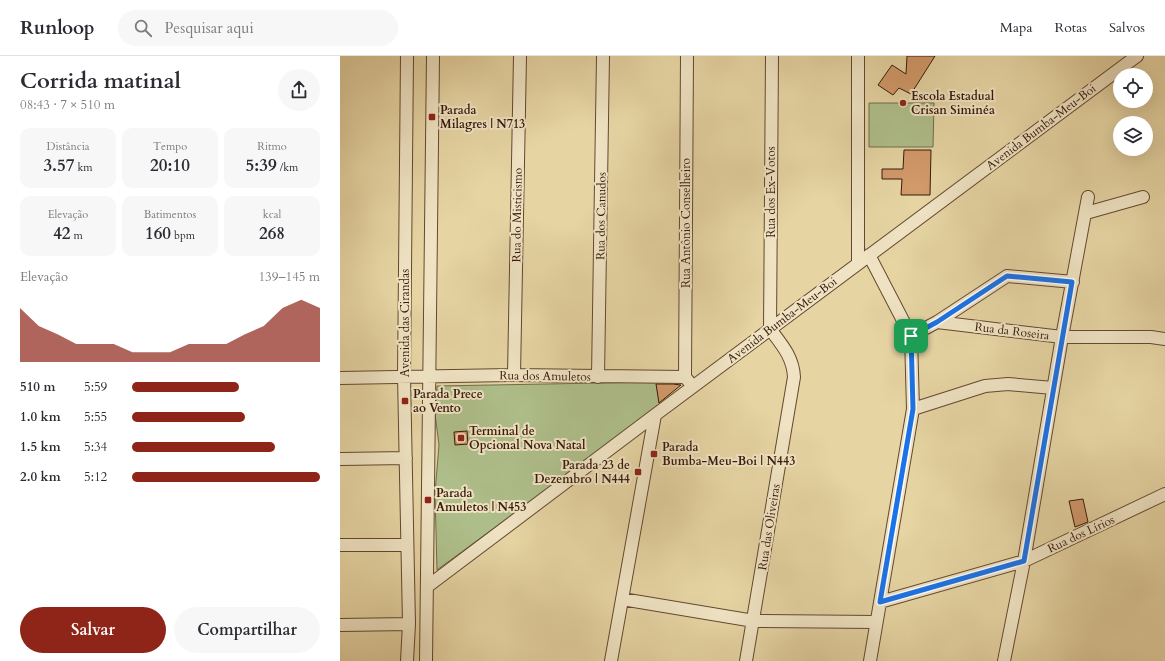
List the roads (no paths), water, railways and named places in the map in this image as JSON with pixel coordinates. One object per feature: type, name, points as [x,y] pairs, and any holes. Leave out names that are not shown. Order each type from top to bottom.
[{"type":"street","name":"Avenida das Cirandas","points":[[407,56],[404,376],[409,624],[407,661]]},
{"type":"street","name":"Avenida das Cirandas","points":[[426,661],[428,586],[428,376],[433,56]]},
{"type":"street","name":"Rua do Misticismo","points":[[514,375],[520,56]]},
{"type":"street","name":"Rua dos Canudos","points":[[598,377],[603,56]]},
{"type":"street","name":"Rua Antônio Conselheiro","points":[[685,377],[687,56]]},
{"type":"street","name":"Rua dos Ex-Votos","points":[[770,329],[772,56]]},
{"type":"street","points":[[858,56],[858,263]]},
{"type":"street","name":"Avenida Bumba-Meu-Boi","points":[[428,586],[655,414],[1137,56]]},
{"type":"street","points":[[1004,661],[1024,561],[1053,388],[1088,197]]},
{"type":"street","points":[[1086,213],[1143,197]]},
{"type":"street","points":[[869,255],[911,336],[913,409],[870,661]]},
{"type":"street","points":[[911,336],[937,322],[1007,276],[1072,282]]},
{"type":"street","name":"Rua da Roseira","points":[[937,322],[1062,337],[1151,337],[1165,339]]},
{"type":"street","name":"Rua das Oliveiras","points":[[746,661],[754,621],[794,377],[793,365],[790,356],[770,329]]},
{"type":"street","name":"Rua dos Amuletos","points":[[340,378],[514,375],[685,377]]},
{"type":"street","points":[[685,377],[693,387]]},
{"type":"street","points":[[913,409],[986,386],[1008,384],[1053,388]]},
{"type":"street","points":[[611,661],[655,414]]},
{"type":"street","points":[[340,459],[406,458]]},
{"type":"street","name":"Rua dos Lírios","points":[[880,602],[1024,561],[1165,494]]},
{"type":"street","points":[[340,545],[407,545]]},
{"type":"street","points":[[622,599],[754,621],[876,622]]},
{"type":"street","points":[[340,626],[409,624]]},
{"type":"place","name":"Escola Estadual Crisan Siminéa","points":[[903,103]]},
{"type":"place","name":"Parada Milagres | N713","points":[[432,117]]},
{"type":"place","name":"Parada Prece ao Vento","points":[[405,401]]},
{"type":"place","name":"Terminal de Opcional Nova Natal","points":[[461,438]]},
{"type":"place","name":"Parada Bumba-Meu-Boi | N443","points":[[654,454]]},
{"type":"place","name":"Parada 23 de Dezembro | N444","points":[[638,472]]},
{"type":"place","name":"Parada Amuletos | N453","points":[[428,500]]}]
